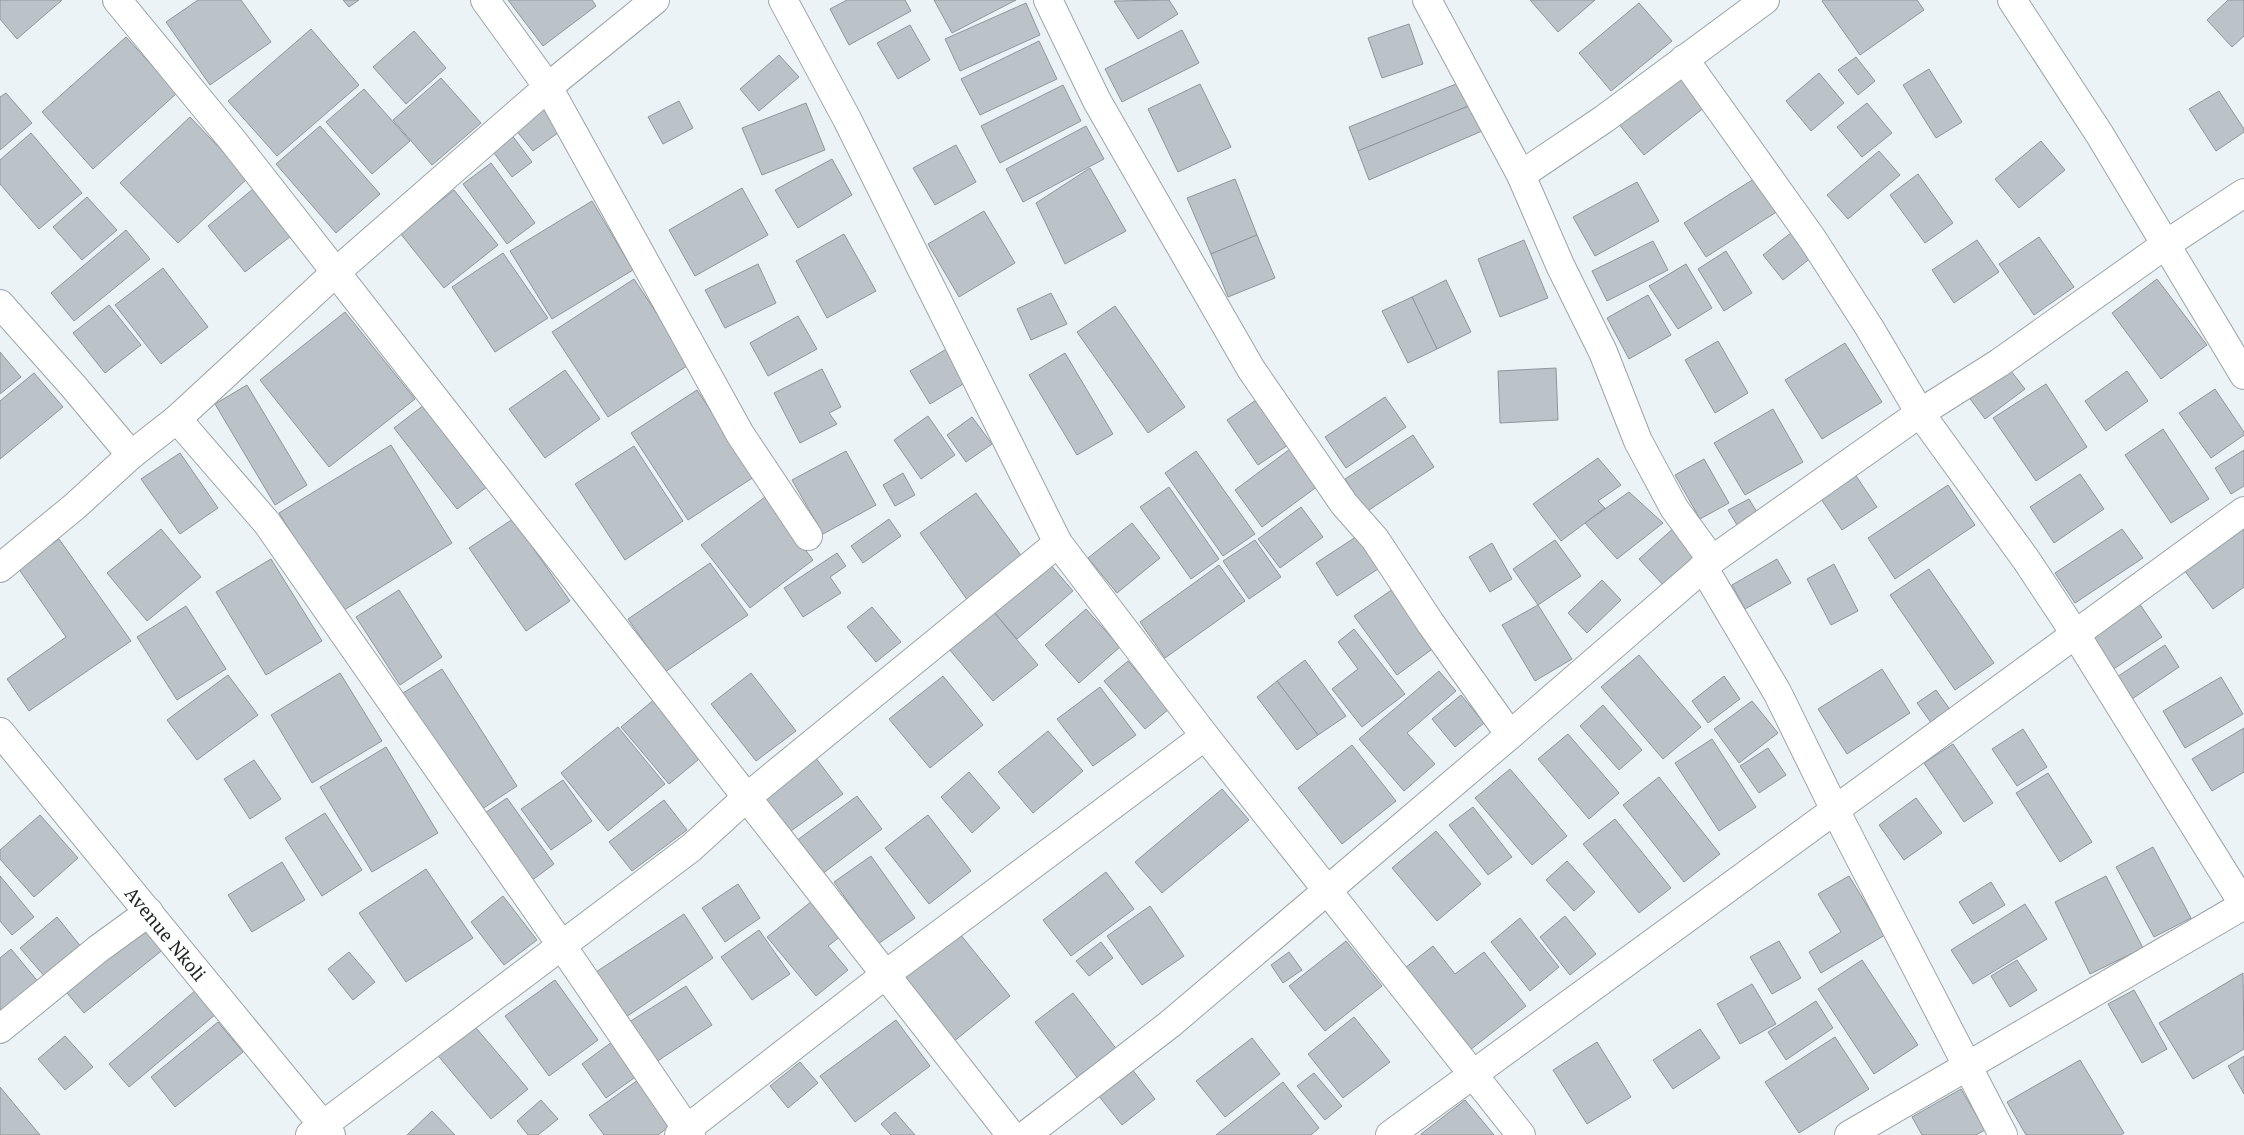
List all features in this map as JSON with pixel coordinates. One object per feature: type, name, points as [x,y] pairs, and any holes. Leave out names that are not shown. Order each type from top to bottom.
[{"type":"street","points":[[117,0],[227,133],[1011,1135]]},
{"type":"street","points":[[485,0],[548,87],[740,434],[808,536]]},
{"type":"street","points":[[0,568],[131,455],[177,418],[336,272],[548,87],[655,0]]},
{"type":"street","points":[[783,0],[847,119],[1058,542],[1204,736],[1522,1135]]},
{"type":"street","points":[[1048,0],[1097,101],[1251,369],[1344,504],[1375,538],[1431,624],[1510,735]]},
{"type":"street","points":[[1427,0],[1521,175],[1560,265],[1603,352],[1638,441],[1777,692],[1835,810],[2002,1135]]},
{"type":"street","points":[[1521,175],[1604,119],[1765,0]]},
{"type":"street","points":[[2012,0],[2100,135],[2244,375]]},
{"type":"street","points":[[1684,59],[1813,240],[1869,326],[1920,413],[2028,560],[2244,905],[1849,1135]]},
{"type":"street","points":[[1026,1135],[1170,1024],[1510,735],[1707,564],[1920,413],[1999,363],[2165,245],[2244,193]]},
{"type":"street","points":[[0,304],[74,387],[131,455]]},
{"type":"street","points":[[177,418],[267,523],[562,946],[685,1133],[885,975],[1204,736]]},
{"type":"street","points":[[1390,1135],[2244,511]]},
{"type":"street","points":[[321,1132],[691,848],[746,798],[1058,542]]},
{"type":"street","name":"Avenue Nkoli","points":[[0,732],[149,912],[321,1132]]},
{"type":"street","points":[[0,1029],[98,949],[149,912]]},
{"type":"building","points":[[0,0],[62,0],[17,39],[0,19]]},
{"type":"building","points":[[198,0],[241,0],[271,42],[210,85],[166,22]]},
{"type":"building","points":[[343,0],[359,0],[349,7]]},
{"type":"building","points":[[508,0],[592,0],[596,6],[543,46]]},
{"type":"building","points":[[847,0],[905,0],[911,11],[849,45],[830,9]]},
{"type":"building","points":[[934,0],[1016,0],[952,33]]},
{"type":"building","points":[[1169,0],[1178,14],[1138,39],[1114,1]]},
{"type":"building","points":[[1530,0],[1595,0],[1558,32]]},
{"type":"building","points":[[1917,0],[1924,10],[1860,55],[1822,1]]},
{"type":"building","points":[[2228,0],[2244,0],[2244,36],[2232,47],[2207,20]]},
{"type":"building","points":[[1026,3],[1040,35],[960,71],[945,39]]},
{"type":"building","points":[[1639,3],[1672,41],[1611,91],[1579,53]]},
{"type":"building","points":[[1409,24],[1423,64],[1382,78],[1368,38]]},
{"type":"building","points":[[910,25],[930,60],[898,79],[877,43]]},
{"type":"building","points":[[311,29],[359,85],[277,156],[228,101]]},
{"type":"building","points":[[1182,30],[1199,63],[1122,102],[1105,69]]},
{"type":"building","points":[[414,31],[446,68],[406,104],[373,67]]},
{"type":"building","points":[[126,37],[177,93],[93,169],[42,112]]},
{"type":"building","points":[[1039,41],[1057,79],[980,115],[961,79]]},
{"type":"building","points":[[779,55],[799,77],[759,111],[740,89]]},
{"type":"building","points":[[1856,57],[1875,81],[1858,95],[1838,70]]},
{"type":"building","points":[[1674,69],[1705,107],[1644,155],[1613,117]]},
{"type":"building","points":[[1929,69],[1962,122],[1936,138],[1903,85]]},
{"type":"building","points":[[1819,73],[1844,103],[1811,131],[1786,101]]},
{"type":"building","points":[[441,78],[481,123],[432,165],[393,120]]},
{"type":"building","points":[[1461,82],[1471,105],[1358,151],[1349,127]]},
{"type":"building","points":[[1200,84],[1231,147],[1178,172],[1148,109]]},
{"type":"building","points":[[1063,85],[1081,121],[1000,163],[981,126]]},
{"type":"building","points":[[364,89],[410,141],[372,174],[326,122]]},
{"type":"building","points":[[2219,91],[2244,129],[2244,132],[2216,151],[2189,109]]},
{"type":"building","points":[[6,93],[32,123],[0,150],[0,97]]},
{"type":"building","points":[[679,101],[693,128],[663,144],[648,117]]},
{"type":"building","points":[[806,103],[825,150],[762,175],[742,128]]},
{"type":"building","points":[[1867,103],[1892,133],[1862,157],[1837,127]]},
{"type":"building","points":[[548,104],[566,127],[533,151],[515,129]]},
{"type":"building","points":[[1471,105],[1482,131],[1369,180],[1358,151]]},
{"type":"building","points":[[190,117],[248,178],[178,243],[120,183]]},
{"type":"building","points":[[320,126],[380,194],[336,233],[276,164]]},
{"type":"building","points":[[1086,126],[1104,159],[1023,202],[1006,169]]},
{"type":"building","points":[[31,133],[82,193],[39,229],[0,184],[0,160]]},
{"type":"building","points":[[511,134],[532,162],[512,177],[491,149]]},
{"type":"building","points":[[2041,141],[2065,170],[2019,208],[1995,179]]},
{"type":"building","points":[[956,145],[976,182],[935,205],[913,168]]},
{"type":"building","points":[[1879,151],[1900,175],[1848,219],[1827,195]]},
{"type":"building","points":[[832,159],[852,195],[798,228],[775,190]]},
{"type":"building","points":[[491,163],[535,223],[507,244],[463,184]]},
{"type":"building","points":[[1090,168],[1126,231],[1065,264],[1036,203]]},
{"type":"building","points":[[1918,174],[1953,223],[1925,243],[1890,195]]},
{"type":"building","points":[[1757,177],[1778,211],[1706,257],[1684,223]]},
{"type":"building","points":[[1235,179],[1257,235],[1211,254],[1187,198]]},
{"type":"building","points":[[1637,182],[1659,221],[1595,256],[1573,217]]},
{"type":"building","points":[[742,188],[768,235],[695,276],[669,230]]},
{"type":"building","points":[[253,189],[291,236],[245,272],[208,226]]},
{"type":"building","points":[[454,190],[498,245],[444,288],[400,233]]},
{"type":"building","points":[[87,197],[117,230],[82,260],[53,227]]},
{"type":"building","points":[[592,201],[633,270],[552,319],[510,251]]},
{"type":"building","points":[[984,211],[1015,263],[959,297],[928,244]]},
{"type":"building","points":[[126,230],[150,259],[74,321],[51,293]]},
{"type":"building","points":[[1792,232],[1812,257],[1783,280],[1763,255]]},
{"type":"building","points":[[844,234],[876,291],[827,318],[796,261]]},
{"type":"building","points":[[1257,235],[1275,278],[1228,297],[1211,254]]},
{"type":"building","points":[[2039,237],[2074,287],[2034,315],[1999,264]]},
{"type":"building","points":[[1524,240],[1548,298],[1500,317],[1478,259]]},
{"type":"building","points":[[1977,240],[1999,272],[1954,303],[1932,270]]},
{"type":"building","points":[[1653,241],[1668,270],[1607,301],[1592,271]]},
{"type":"building","points":[[1726,251],[1752,293],[1724,311],[1698,269]]},
{"type":"building","points":[[503,253],[548,318],[495,352],[452,287]]},
{"type":"building","points":[[758,264],[776,303],[725,328],[705,290]]},
{"type":"building","points":[[1686,264],[1712,308],[1678,329],[1649,286]]},
{"type":"building","points":[[163,268],[208,327],[161,364],[115,305]]},
{"type":"building","points":[[634,279],[690,364],[608,417],[552,332]]},
{"type":"building","points":[[2157,279],[2207,345],[2161,379],[2112,313]]},
{"type":"building","points":[[1446,280],[1471,332],[1437,349],[1412,297]]},
{"type":"building","points":[[1051,293],[1067,324],[1031,340],[1017,309]]},
{"type":"building","points":[[1648,295],[1671,335],[1629,359],[1607,318]]},
{"type":"building","points":[[1412,297],[1437,349],[1408,363],[1382,311]]},
{"type":"building","points":[[109,305],[141,345],[105,373],[73,333]]},
{"type":"building","points":[[1115,306],[1185,407],[1148,433],[1077,332]]},
{"type":"building","points":[[345,312],[415,399],[329,467],[260,380]]},
{"type":"building","points":[[798,316],[817,349],[768,376],[750,343]]},
{"type":"building","points":[[1718,341],[1748,393],[1715,413],[1685,360]]},
{"type":"building","points":[[1845,343],[1882,402],[1822,439],[1785,380]]},
{"type":"building","points":[[948,348],[968,381],[930,404],[910,371]]},
{"type":"building","points":[[0,352],[21,377],[0,394]]},
{"type":"building","points":[[1065,353],[1113,434],[1077,455],[1029,375]]},
{"type":"building","points":[[2007,366],[2025,389],[1985,419],[1968,396]]},
{"type":"building","points":[[1556,368],[1558,420],[1500,423],[1498,371]]},
{"type":"building","points":[[822,369],[841,407],[829,413],[837,424],[800,443],[774,393]]},
{"type":"building","points":[[565,370],[600,419],[545,458],[509,409]]},
{"type":"building","points":[[2127,371],[2148,401],[2106,431],[2085,401]]},
{"type":"building","points":[[34,373],[63,407],[0,459],[0,401]]},
{"type":"building","points":[[2046,384],[2087,447],[2036,481],[1993,418]]},
{"type":"building","points":[[247,385],[307,485],[275,505],[215,404]]},
{"type":"building","points":[[2215,389],[2244,432],[2244,435],[2211,458],[2179,413]]},
{"type":"building","points":[[697,390],[754,477],[688,520],[631,433]]},
{"type":"building","points":[[1262,396],[1294,441],[1258,465],[1227,420]]},
{"type":"building","points":[[1385,397],[1406,427],[1346,468],[1325,437]]},
{"type":"building","points":[[424,405],[487,487],[457,509],[394,428]]},
{"type":"building","points":[[1773,409],[1803,462],[1745,495],[1714,443]]},
{"type":"building","points":[[928,416],[955,455],[921,479],[894,440]]},
{"type":"building","points":[[972,417],[992,444],[966,462],[947,435]]},
{"type":"building","points":[[2163,429],[2209,499],[2171,523],[2125,455]]},
{"type":"building","points":[[1413,435],[1434,467],[1366,512],[1345,479]]},
{"type":"building","points":[[391,445],[452,543],[341,612],[279,513]]},
{"type":"building","points":[[634,446],[683,521],[625,560],[575,484]]},
{"type":"building","points":[[1290,449],[1318,486],[1262,527],[1235,490]]},
{"type":"building","points":[[2244,450],[2244,486],[2231,494],[2215,468]]},
{"type":"building","points":[[846,451],[876,505],[823,534],[792,480]]},
{"type":"building","points":[[1196,451],[1255,534],[1223,556],[1165,473]]},
{"type":"building","points":[[180,453],[218,508],[180,534],[141,479]]},
{"type":"building","points":[[1598,458],[1621,485],[1598,501],[1605,508],[1561,541],[1533,504]]},
{"type":"building","points":[[1704,459],[1729,503],[1700,519],[1675,475]]},
{"type":"building","points":[[1850,467],[1877,507],[1842,530],[1815,490]]},
{"type":"building","points":[[903,473],[915,495],[895,506],[883,485]]},
{"type":"building","points":[[2080,474],[2104,509],[2054,543],[2030,507]]},
{"type":"building","points":[[1948,485],[1975,525],[1895,579],[1868,538]]},
{"type":"building","points":[[1169,487],[1219,559],[1191,579],[1140,507]]},
{"type":"building","points":[[1629,492],[1663,523],[1617,559],[1585,523]]},
{"type":"building","points":[[976,493],[1025,561],[968,601],[920,533]]},
{"type":"building","points":[[765,497],[813,560],[750,608],[701,545]]},
{"type":"building","points":[[1749,499],[1758,514],[1737,525],[1728,510]]},
{"type":"building","points":[[1301,507],[1323,537],[1280,568],[1258,539]]},
{"type":"building","points":[[2244,515],[2244,587],[2213,609],[2179,563]]},
{"type":"building","points":[[513,519],[570,601],[526,631],[469,548]]},
{"type":"building","points":[[889,519],[901,536],[863,563],[851,546]]},
{"type":"building","points":[[1132,523],[1160,558],[1117,593],[1088,558]]},
{"type":"building","points":[[1676,526],[1702,555],[1665,587],[1639,559]]},
{"type":"building","points":[[161,529],[201,577],[147,621],[107,573]]},
{"type":"building","points":[[2122,529],[2143,558],[2075,603],[2055,573]]},
{"type":"building","points":[[1365,531],[1387,563],[1337,596],[1316,563]]},
{"type":"building","points":[[59,539],[131,641],[29,711],[7,679],[66,637],[18,568]]},
{"type":"building","points":[[1255,540],[1281,577],[1249,599],[1223,561]]},
{"type":"building","points":[[1555,540],[1581,576],[1538,605],[1513,569]]},
{"type":"building","points":[[1492,543],[1512,579],[1490,592],[1469,557]]},
{"type":"building","points":[[837,553],[846,566],[830,577],[841,593],[803,617],[784,588]]},
{"type":"building","points":[[271,559],[322,641],[266,675],[216,592]]},
{"type":"building","points":[[1777,559],[1791,583],[1745,609],[1732,585]]},
{"type":"building","points":[[710,563],[748,615],[665,672],[628,619]]},
{"type":"building","points":[[1049,563],[1073,591],[1017,639],[993,611]]},
{"type":"building","points":[[1834,564],[1858,611],[1831,625],[1807,579]]},
{"type":"building","points":[[1219,565],[1245,601],[1165,658],[1140,622]]},
{"type":"building","points":[[1929,569],[1994,663],[1955,690],[1890,595]]},
{"type":"building","points":[[1602,580],[1621,600],[1587,633],[1568,613]]},
{"type":"building","points":[[1393,589],[1435,647],[1397,675],[1354,616]]},
{"type":"building","points":[[399,590],[442,657],[400,685],[356,617]]},
{"type":"building","points":[[2137,600],[2162,637],[2112,670],[2088,633]]},
{"type":"building","points":[[1538,605],[1572,659],[1535,681],[1502,625]]},
{"type":"building","points":[[186,606],[226,669],[177,700],[137,637]]},
{"type":"building","points":[[872,607],[901,642],[876,662],[847,627]]},
{"type":"building","points":[[1086,609],[1120,647],[1079,683],[1045,645]]},
{"type":"building","points":[[993,611],[1038,665],[993,701],[949,649]]},
{"type":"building","points":[[1354,629],[1405,694],[1362,727],[1332,689],[1358,669],[1338,642]]},
{"type":"building","points":[[2165,645],[2179,667],[2129,701],[2114,679]]},
{"type":"building","points":[[1639,655],[1701,727],[1663,759],[1601,687]]},
{"type":"building","points":[[1305,660],[1346,716],[1318,735],[1277,681]]},
{"type":"building","points":[[1128,661],[1169,709],[1145,729],[1104,681]]},
{"type":"building","points":[[442,669],[517,786],[479,811],[403,693]]},
{"type":"building","points":[[1882,669],[1910,713],[1847,754],[1818,709]]},
{"type":"building","points":[[1439,671],[1456,691],[1407,733],[1435,764],[1404,791],[1359,739]]},
{"type":"building","points":[[340,673],[382,741],[312,783],[271,715]]},
{"type":"building","points":[[751,673],[796,731],[756,761],[711,704]]},
{"type":"building","points":[[228,675],[258,715],[197,760],[167,720]]},
{"type":"building","points":[[943,676],[983,725],[930,768],[889,719]]},
{"type":"building","points":[[1724,676],[1740,699],[1708,723],[1692,701]]},
{"type":"building","points":[[2221,677],[2243,714],[2185,748],[2163,711]]},
{"type":"building","points":[[1277,681],[1318,735],[1297,750],[1257,697]]},
{"type":"building","points":[[1100,687],[1136,735],[1093,766],[1057,719]]},
{"type":"building","points":[[1936,690],[1951,711],[1932,724],[1917,703]]},
{"type":"building","points":[[1461,695],[1484,723],[1455,747],[1432,719]]},
{"type":"building","points":[[655,699],[704,755],[669,784],[621,727]]},
{"type":"building","points":[[1752,701],[1778,733],[1739,763],[1714,729]]},
{"type":"building","points":[[1603,705],[1642,750],[1619,770],[1580,726]]},
{"type":"building","points":[[618,727],[665,784],[608,831],[561,773]]},
{"type":"building","points":[[2244,728],[2244,772],[2212,791],[2192,759]]},
{"type":"building","points":[[2023,729],[2047,767],[2017,786],[1992,749]]},
{"type":"building","points":[[1048,731],[1083,771],[1033,813],[998,772]]},
{"type":"building","points":[[1568,734],[1619,793],[1589,819],[1538,759]]},
{"type":"building","points":[[1712,739],[1756,807],[1719,831],[1675,763]]},
{"type":"building","points":[[1953,744],[1993,803],[1964,822],[1924,763]]},
{"type":"building","points":[[1352,745],[1396,801],[1342,844],[1298,788]]},
{"type":"building","points":[[386,747],[438,833],[372,872],[320,787]]},
{"type":"building","points":[[1768,748],[1786,775],[1759,793],[1740,766]]},
{"type":"building","points":[[812,753],[843,794],[788,833],[758,792]]},
{"type":"building","points":[[254,760],[281,799],[250,819],[224,779]]},
{"type":"building","points":[[1510,769],[1567,836],[1532,865],[1475,798]]},
{"type":"building","points":[[969,772],[1000,808],[972,833],[941,797]]},
{"type":"building","points":[[2048,773],[2092,842],[2060,862],[2016,793]]},
{"type":"building","points":[[1659,777],[1720,854],[1684,882],[1623,805]]},
{"type":"building","points":[[563,780],[592,821],[551,850],[521,809]]},
{"type":"building","points":[[1222,789],[1249,820],[1162,893],[1135,862]]},
{"type":"building","points":[[857,796],[882,829],[822,874],[796,841]]},
{"type":"building","points":[[507,798],[554,864],[527,884],[479,817]]},
{"type":"building","points":[[1916,798],[1942,833],[1904,860],[1879,825]]},
{"type":"building","points":[[664,800],[687,830],[632,871],[609,842]]},
{"type":"building","points":[[1473,807],[1512,857],[1488,875],[1449,825]]},
{"type":"building","points":[[325,813],[362,870],[322,896],[285,838]]},
{"type":"building","points":[[40,815],[78,858],[34,897],[0,859],[0,850]]},
{"type":"building","points":[[928,815],[971,871],[929,904],[885,848]]},
{"type":"building","points":[[1615,819],[1671,888],[1639,913],[1583,844]]},
{"type":"building","points":[[1436,831],[1481,884],[1437,921],[1392,868]]},
{"type":"building","points":[[2153,847],[2191,918],[2154,937],[2116,867]]},
{"type":"building","points":[[871,856],[915,918],[878,944],[834,882]]},
{"type":"building","points":[[1567,861],[1595,892],[1574,911],[1546,880]]},
{"type":"building","points":[[282,862],[305,900],[252,932],[228,895]]},
{"type":"building","points":[[426,869],[473,938],[406,982],[359,913]]},
{"type":"building","points":[[1106,872],[1134,909],[1071,956],[1043,920]]},
{"type":"building","points":[[0,876],[34,917],[12,935],[0,921]]},
{"type":"building","points":[[1849,876],[1885,935],[1821,973],[1809,952],[1841,932],[1818,894]]},
{"type":"building","points":[[2106,876],[2143,948],[2090,974],[2055,902]]},
{"type":"building","points":[[1991,882],[2005,905],[1973,924],[1959,902]]},
{"type":"building","points":[[738,884],[760,918],[725,942],[702,908]]},
{"type":"building","points":[[503,896],[537,940],[504,965],[471,922]]},
{"type":"building","points":[[812,901],[841,936],[828,946],[848,970],[816,996],[767,937]]},
{"type":"building","points":[[2025,904],[2047,939],[1973,984],[1951,950]]},
{"type":"building","points":[[1150,906],[1184,956],[1142,985],[1107,936]]},
{"type":"building","points":[[684,914],[713,958],[626,1017],[596,972]]},
{"type":"building","points":[[1565,916],[1596,954],[1570,975],[1540,937]]},
{"type":"building","points":[[57,917],[82,948],[46,978],[20,948]]},
{"type":"building","points":[[1520,918],[1559,967],[1530,991],[1491,942]]},
{"type":"building","points":[[143,922],[165,948],[84,1013],[62,987]]},
{"type":"building","points":[[759,930],[790,974],[752,1000],[721,957]]},
{"type":"building","points":[[960,934],[1010,996],[953,1042],[903,980]]},
{"type":"building","points":[[1346,941],[1382,986],[1325,1031],[1289,986]]},
{"type":"building","points":[[1779,941],[1801,978],[1772,994],[1750,957]]},
{"type":"building","points":[[1101,942],[1113,958],[1089,976],[1076,961]]},
{"type":"building","points":[[1433,946],[1455,974],[1484,952],[1526,1006],[1470,1050],[1405,968]]},
{"type":"building","points":[[11,949],[40,984],[4,1014],[0,1009],[0,958]]},
{"type":"building","points":[[349,952],[375,982],[353,1000],[328,969]]},
{"type":"building","points":[[1289,952],[1302,970],[1283,983],[1271,965]]},
{"type":"building","points":[[1862,960],[1918,1045],[1874,1074],[1818,989]]},
{"type":"building","points":[[2017,960],[2037,990],[2010,1007],[1991,976]]},
{"type":"building","points":[[2243,973],[2244,1049],[2193,1079],[2159,1023]]},
{"type":"building","points":[[555,980],[598,1040],[549,1076],[505,1016]]},
{"type":"building","points":[[1752,984],[1776,1024],[1740,1044],[1717,1004]]},
{"type":"building","points":[[686,986],[712,1025],[653,1064],[626,1024]]},
{"type":"building","points":[[196,990],[216,1014],[129,1087],[109,1064]]},
{"type":"building","points":[[2134,990],[2167,1049],[2142,1063],[2108,1004]]},
{"type":"building","points":[[1073,993],[1118,1051],[1079,1080],[1035,1022]]},
{"type":"building","points":[[1816,1001],[1833,1028],[1786,1060],[1768,1032]]},
{"type":"building","points":[[1354,1017],[1390,1062],[1343,1098],[1308,1054]]},
{"type":"building","points":[[896,1020],[930,1066],[855,1122],[820,1076]]},
{"type":"building","points":[[218,1022],[243,1052],[175,1107],[151,1077]]},
{"type":"building","points":[[471,1022],[528,1089],[491,1119],[435,1052]]},
{"type":"building","points":[[1700,1029],[1720,1058],[1673,1089],[1653,1060]]},
{"type":"building","points":[[65,1036],[93,1067],[65,1090],[38,1059]]},
{"type":"building","points":[[1835,1037],[1869,1089],[1799,1133],[1765,1082]]},
{"type":"building","points":[[1252,1038],[1280,1074],[1225,1117],[1196,1081]]},
{"type":"building","points":[[616,1039],[641,1073],[606,1098],[582,1064]]},
{"type":"building","points":[[1597,1042],[1631,1097],[1587,1124],[1553,1070]]},
{"type":"building","points":[[2244,1056],[2244,1094],[2228,1066]]},
{"type":"building","points":[[2080,1060],[2124,1133],[2121,1135],[2026,1135],[2007,1102]]},
{"type":"building","points":[[800,1062],[818,1083],[788,1108],[770,1086]]},
{"type":"building","points":[[1128,1064],[1155,1099],[1122,1125],[1094,1090]]},
{"type":"building","points":[[1314,1073],[1342,1106],[1325,1120],[1297,1086]]},
{"type":"building","points":[[638,1080],[671,1125],[658,1135],[604,1135],[589,1115]]},
{"type":"building","points":[[1283,1082],[1319,1128],[1311,1135],[1216,1135]]},
{"type":"building","points":[[0,1087],[40,1135],[0,1135]]},
{"type":"building","points":[[1961,1089],[1985,1130],[1976,1135],[1922,1135],[1912,1117]]},
{"type":"building","points":[[541,1100],[558,1119],[538,1135],[528,1135],[517,1121]]},
{"type":"building","points":[[1465,1100],[1494,1135],[1421,1135],[1421,1134]]},
{"type":"building","points":[[432,1111],[455,1135],[407,1135]]},
{"type":"building","points":[[895,1112],[915,1135],[891,1135],[881,1124]]}]
